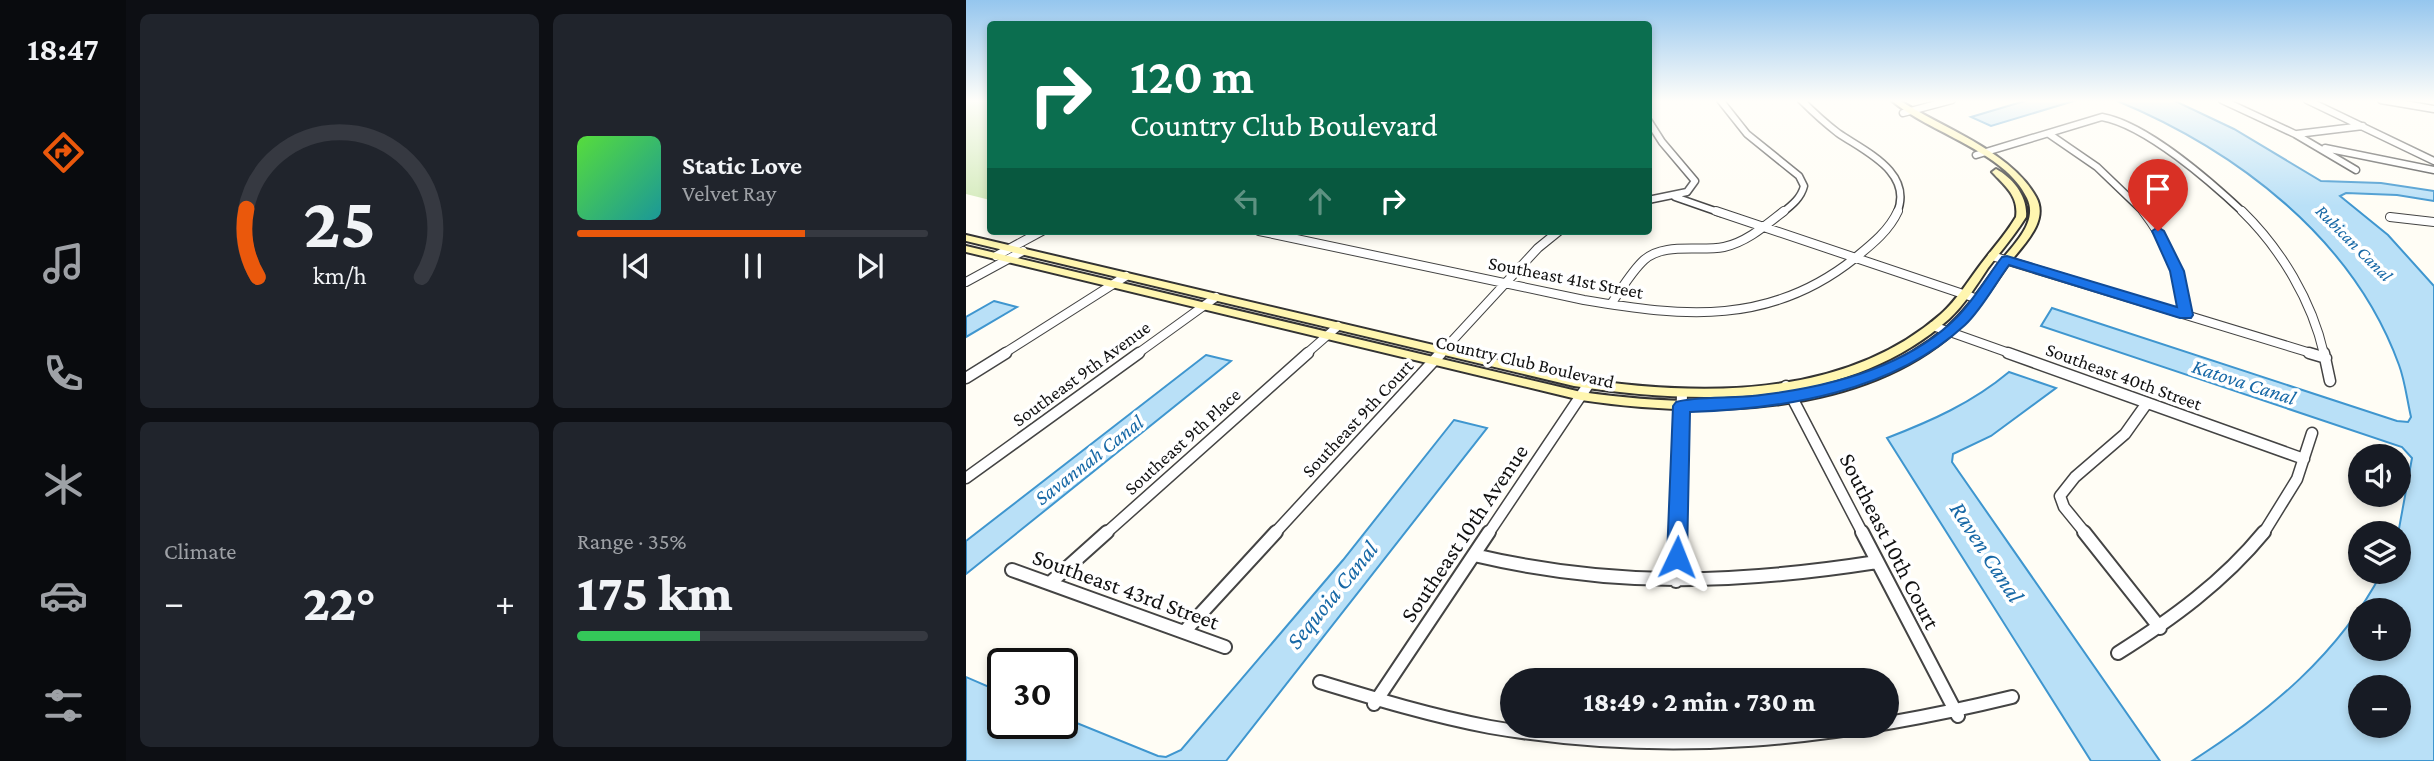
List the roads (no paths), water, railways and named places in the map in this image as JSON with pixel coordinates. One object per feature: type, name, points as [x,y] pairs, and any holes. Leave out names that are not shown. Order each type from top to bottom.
[{"type":"main road","name":"Country Club Boulevard","points":[[966,248],[996,256],[1023,251],[1338,326],[1439,355],[1585,390],[1641,392],[1682,400],[1726,393],[1789,391],[1842,385],[1887,369],[1949,332],[1978,299],[2032,224],[2035,208],[2030,194],[2019,182],[1980,154],[1948,136]]},
{"type":"main road","name":"Country Club Boulevard","points":[[1789,391],[1880,358],[1933,326],[1950,312],[2018,221],[2022,208],[2013,189],[1980,154]]},
{"type":"main road","name":"Country Club Boulevard","points":[[966,238],[1009,254],[1114,284],[1327,335],[1439,355]]},
{"type":"street","points":[[1652,200],[1675,197],[1692,189],[1694,177],[1658,136]]},
{"type":"street","points":[[1611,304],[1644,260],[1651,255],[1673,250],[1725,247],[1748,238],[1801,196],[1802,181],[1749,136]]},
{"type":"street","name":"Southeast 41st Street","points":[[1278,235],[1611,304],[1679,314],[1747,309],[1778,302],[1814,289],[1832,279],[1857,258],[1896,217],[1901,205],[1898,183],[1880,160],[1843,136]]},
{"type":"street","points":[[1980,154],[2044,136]]},
{"type":"street","points":[[2051,136],[2097,166],[2132,197],[2148,216],[2173,259],[2184,294],[2186,315]]},
{"type":"street","points":[[2141,136],[2201,174],[2260,230],[2278,251],[2302,291],[2319,332],[2330,381]]},
{"type":"street","points":[[2298,136],[2356,170]]},
{"type":"street","points":[[2384,136],[2434,161]]},
{"type":"street","points":[[2317,146],[2434,170]]},
{"type":"street","points":[[1675,197],[1978,299]]},
{"type":"street","points":[[2390,217],[2433,222]]},
{"type":"street","points":[[966,282],[1036,235]]},
{"type":"street","name":"Southeast 9th Court","points":[[1184,632],[1439,355],[1555,235]]},
{"type":"street","points":[[1992,256],[2326,358]]},
{"type":"street","points":[[966,378],[1126,276]]},
{"type":"street","name":"Southeast 9th Avenue","points":[[966,478],[1216,297]]},
{"type":"street","name":"Southeast 9th Place","points":[[1050,583],[1338,326]]},
{"type":"street","name":"Southeast 40th Street","points":[[1933,326],[2304,459]]},
{"type":"street","name":"Southeast 10th Avenue","points":[[1374,704],[1585,390]]},
{"type":"street","name":"Southeast 10th Court","points":[[1789,391],[1958,716]]},
{"type":"street","points":[[1676,581],[1682,400]]},
{"type":"street","points":[[2147,403],[2129,430],[2111,448],[2066,483],[2060,496],[2064,507],[2160,628]]},
{"type":"street","points":[[2118,653],[2160,628],[2217,584],[2260,538],[2292,488],[2312,433]]},
{"type":"street","points":[[1474,555],[1511,565],[1564,573],[1676,581],[1777,577],[1877,562]]},
{"type":"street","name":"Southeast 43rd Street","points":[[1012,570],[1224,647]]},
{"type":"street","points":[[1320,682],[1374,704],[1452,726],[1522,739],[1597,748],[1661,751],[1739,750],[1879,734],[1958,716],[2012,697]]},
{"type":"water","points":[[2187,136],[2245,136],[2321,181],[2381,183],[2434,191],[2434,201],[2397,195],[2346,193],[2340,196],[2388,235],[2434,286],[2434,761],[2192,761],[2275,701],[2300,679],[2348,625],[2348,661],[2411,661],[2411,598],[2367,598],[2375,584],[2411,584],[2411,521],[2400,521],[2403,507],[2411,507],[2411,444],[2393,444],[2041,326],[2052,308],[2397,421],[2408,422],[2411,417],[2399,365],[2379,319],[2352,277],[2321,239],[2285,204],[2246,172]]},
{"type":"water","points":[[994,301],[1017,307],[966,337],[966,317]]},
{"type":"water","name":"Savannah Canal","points":[[1206,355],[1231,361],[966,574],[966,541]]},
{"type":"water","name":"Raven Canal","points":[[2009,372],[2056,388],[1991,436],[1953,454],[1952,462],[2160,761],[2091,761],[1887,438],[1951,410],[1981,393]]},
{"type":"water","name":"Sequoia Canal","points":[[1454,420],[1487,428],[1226,761],[966,761],[966,677],[987,686],[987,739],[1078,739],[1078,724],[1158,756],[1166,757],[1181,750],[1343,560]]},
{"type":"water label","name":"Rubican Canal","points":[[2354,243]]},
{"type":"water label","name":"Katova Canal","points":[[2244,382]]}]
